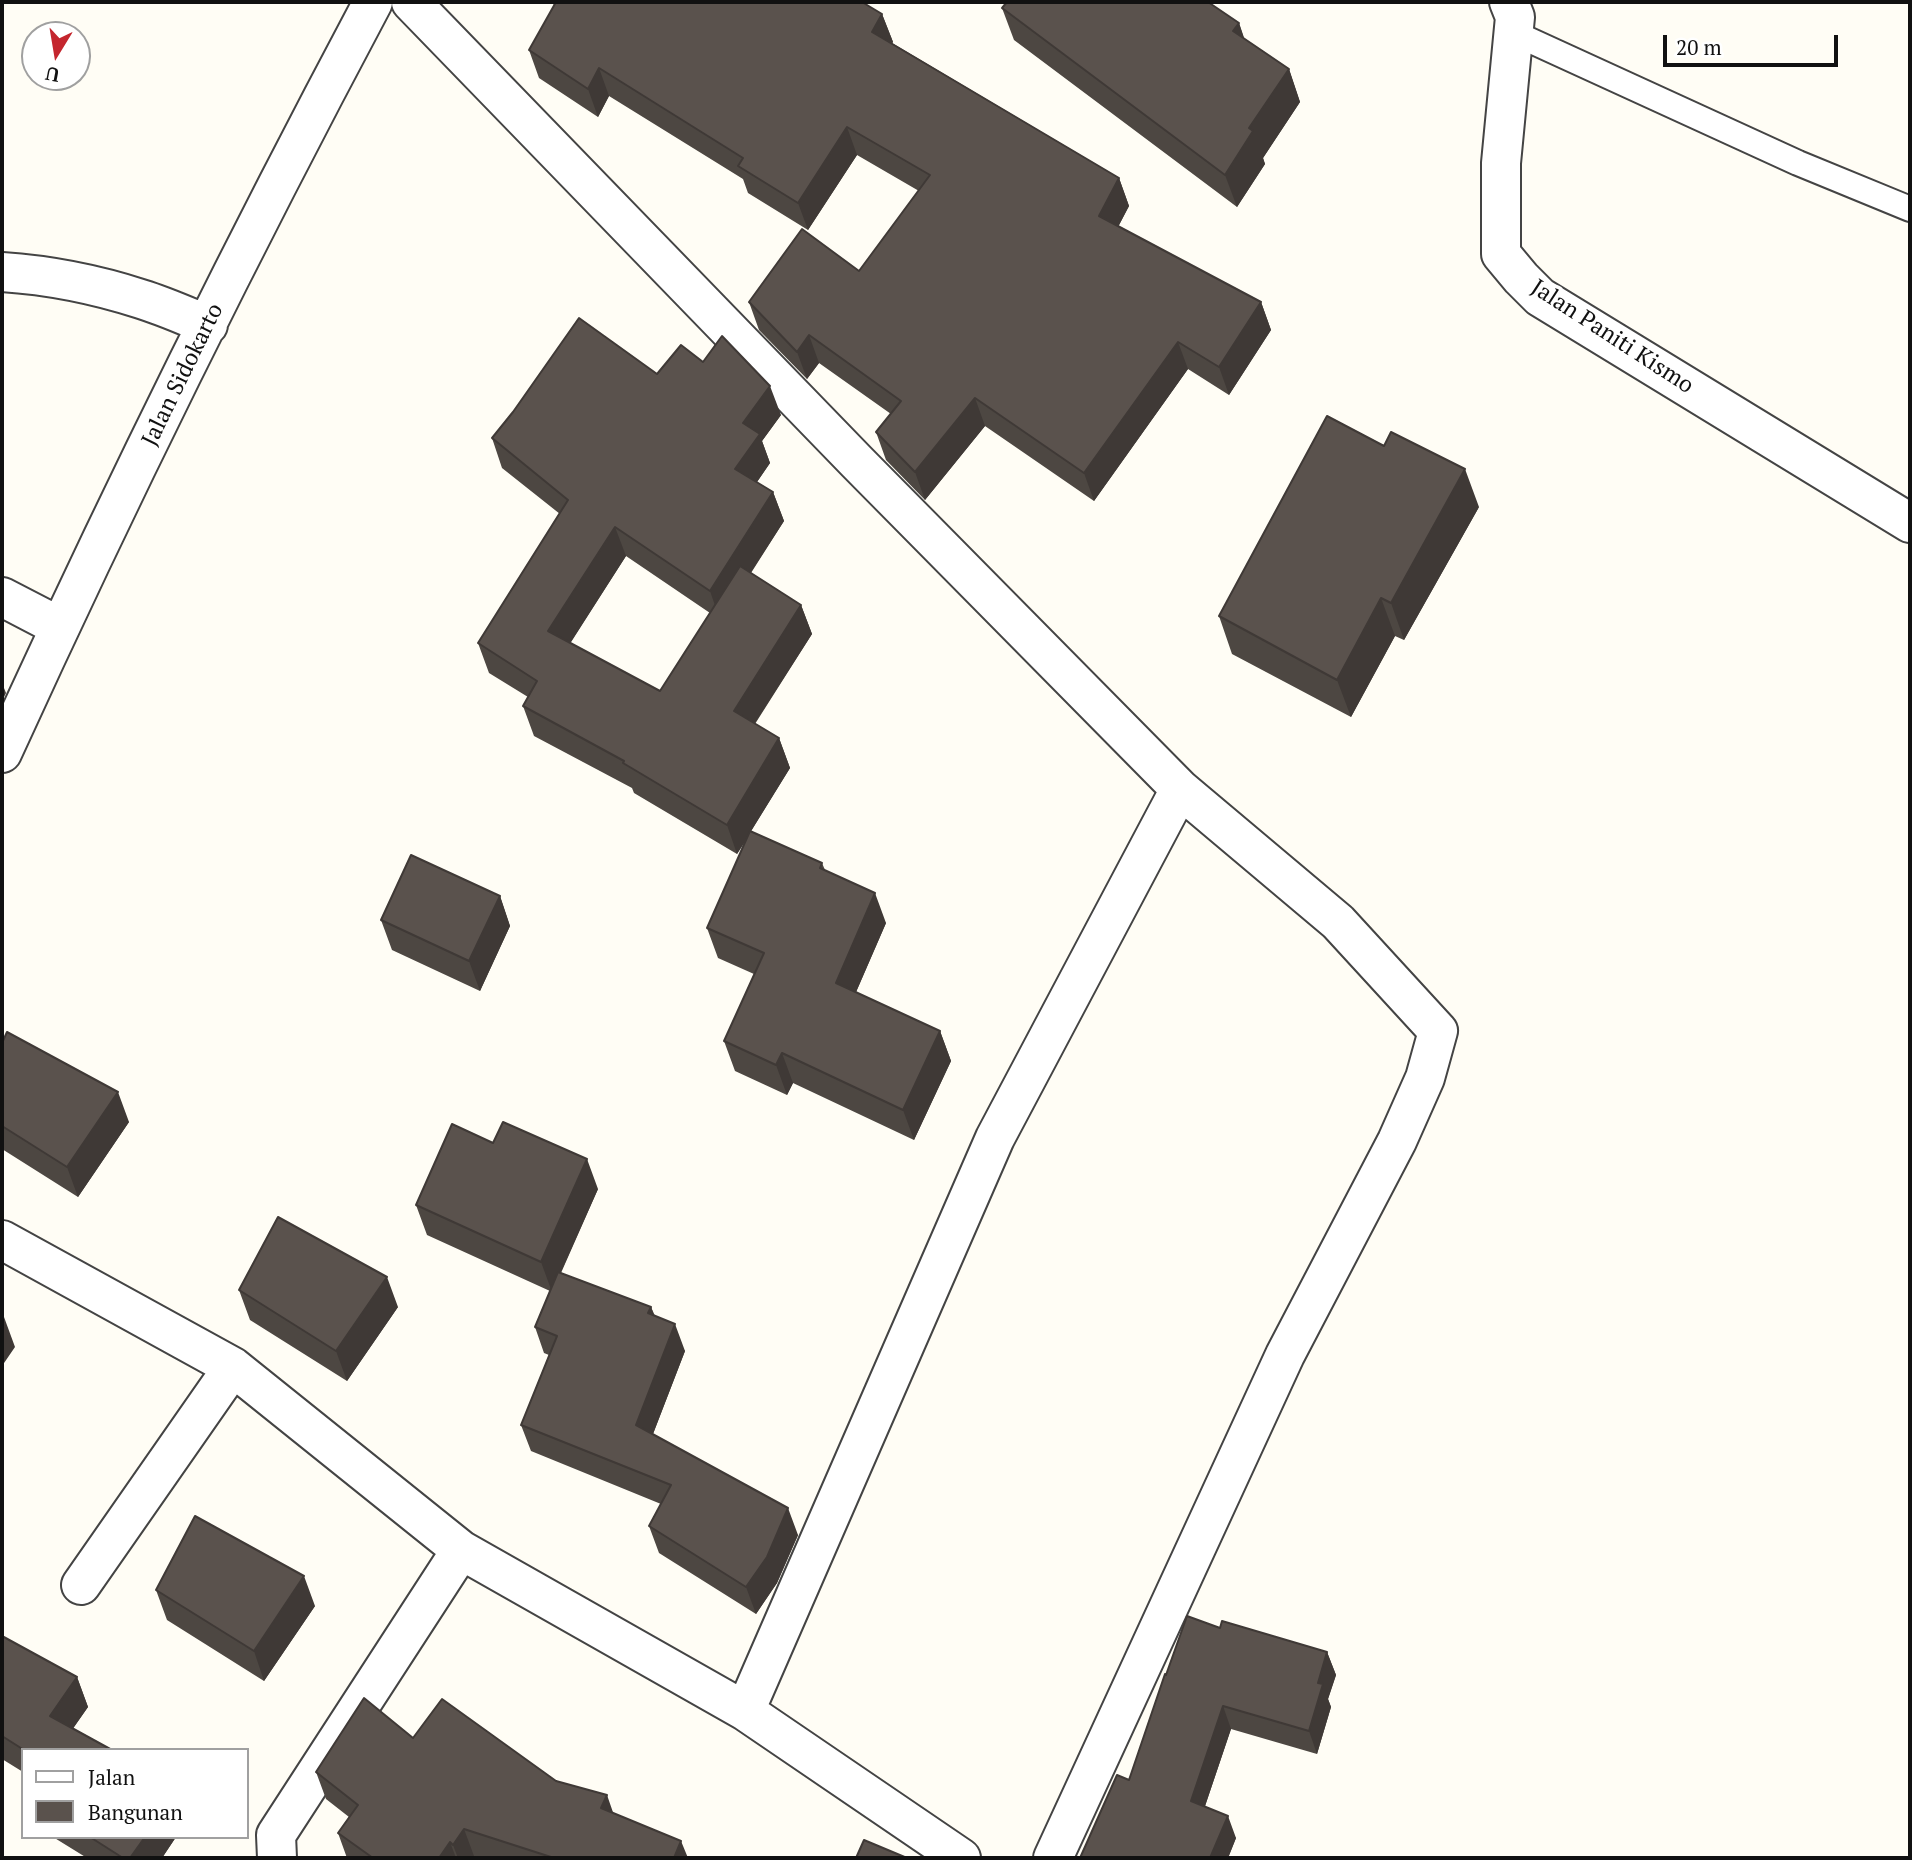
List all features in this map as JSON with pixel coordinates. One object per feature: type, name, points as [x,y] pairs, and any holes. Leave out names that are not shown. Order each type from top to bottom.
[{"type":"street","name":"Jalan Sidokarto","points":[[2,754],[60,627],[283,172],[373,2]]},
{"type":"street","points":[[411,2],[847,452],[1180,789],[1339,922],[1438,1031],[1425,1078],[1397,1141],[1285,1355],[1053,1858]]},
{"type":"street","name":"Jalan Paniti Kismo","points":[[1512,17],[1501,163],[1501,254],[1541,297],[1910,523]]},
{"type":"street","points":[[2,272],[82,284],[141,299],[208,325]]},
{"type":"street","points":[[2,597],[60,627]]},
{"type":"street","points":[[745,1712],[995,1139],[1180,789]]},
{"type":"street","points":[[2,1240],[233,1367],[461,1550],[745,1712],[961,1858]]},
{"type":"street","points":[[81,1585],[233,1367]]},
{"type":"street","points":[[277,1858],[276,1835],[461,1550]]},
{"type":"lane","points":[[1512,17],[1798,163],[1910,209]]},
{"type":"building","points":[[556,2],[862,2],[882,14],[872,32],[1119,178],[1099,216],[1261,302],[1219,367],[1178,342],[1084,473],[975,398],[915,472],[876,432],[901,401],[809,335],[797,352],[749,302],[802,229],[859,271],[930,175],[847,127],[798,203],[738,166],[743,158],[599,68],[588,89],[529,50]]},
{"type":"building","points":[[1007,2],[1208,2],[1239,23],[1233,31],[1289,69],[1249,128],[1253,131],[1225,175],[1002,8]]},
{"type":"building","points":[[579,318],[657,374],[681,345],[703,362],[722,336],[770,386],[743,423],[760,434],[735,469],[773,492],[710,591],[615,527],[548,631],[660,691],[740,566],[801,605],[734,711],[779,738],[727,825],[623,763],[624,761],[523,706],[537,681],[478,643],[568,500],[492,438]]},
{"type":"building","points":[[1327,416],[1384,446],[1391,432],[1465,469],[1391,603],[1381,598],[1337,680],[1219,616]]},
{"type":"building","points":[[750,831],[822,863],[820,868],[875,893],[836,983],[940,1031],[903,1110],[782,1053],[776,1065],[724,1041],[764,953],[707,928]]},
{"type":"building","points":[[411,855],[500,896],[469,961],[381,920]]},
{"type":"building","points":[[7,1032],[118,1092],[67,1167],[2,1126],[2,1043]]},
{"type":"building","points":[[503,1122],[587,1159],[541,1262],[416,1205],[452,1124],[493,1143]]},
{"type":"building","points":[[278,1217],[387,1277],[336,1351],[239,1290]]},
{"type":"building","points":[[558,1272],[651,1307],[648,1313],[675,1324],[636,1425],[788,1508],[767,1557],[746,1587],[649,1526],[671,1485],[521,1425],[557,1336],[535,1327]]},
{"type":"building","points":[[195,1516],[304,1576],[254,1651],[156,1590]]},
{"type":"building","points":[[1187,1616],[1220,1628],[1222,1621],[1327,1652],[1318,1683],[1323,1684],[1309,1731],[1223,1706],[1191,1801],[1228,1816],[1210,1858],[1080,1858],[1117,1775],[1129,1780]]},
{"type":"building","points":[[2,1636],[77,1677],[50,1716],[108,1748],[21,1748],[2,1736]]},
{"type":"building","points":[[364,1698],[413,1738],[442,1699],[556,1781],[607,1795],[601,1808],[681,1841],[674,1858],[554,1858],[464,1829],[453,1845],[450,1842],[439,1858],[373,1858],[338,1833],[358,1805],[316,1772]]},
{"type":"building","points":[[93,1839],[144,1839],[130,1858],[123,1858]]},
{"type":"building","points":[[864,1840],[907,1858],[856,1858]]}]
